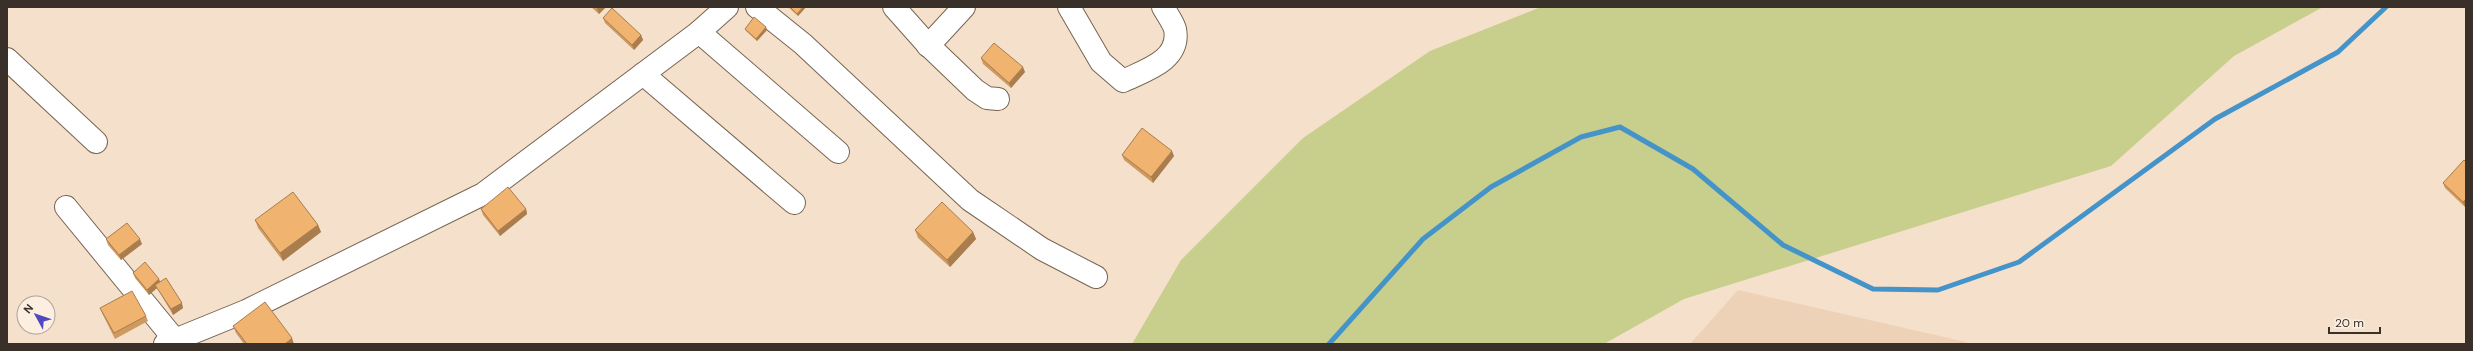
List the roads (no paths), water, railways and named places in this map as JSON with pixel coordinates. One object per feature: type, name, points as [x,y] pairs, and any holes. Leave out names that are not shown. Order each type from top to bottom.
[{"type":"street","points":[[757,7],[803,44],[970,200],[1042,249],[1096,277]]},
{"type":"street","points":[[894,7],[928,46],[975,90],[987,98],[998,99]]},
{"type":"street","points":[[928,46],[964,7]]},
{"type":"street","points":[[1069,7],[1101,62],[1123,81],[1165,60],[1175,46],[1175,28],[1163,7]]},
{"type":"street","points":[[66,207],[170,342],[246,311],[483,194],[643,74],[710,16],[838,152]]},
{"type":"street","points":[[7,59],[96,142]]},
{"type":"street","points":[[643,74],[794,203]]},
{"type":"waterway","points":[[1329,344],[1423,239],[1491,187],[1581,137],[1620,127],[1693,169],[1783,245],[1873,289],[1938,290],[2019,262],[2215,119],[2338,52],[2386,7]]}]
